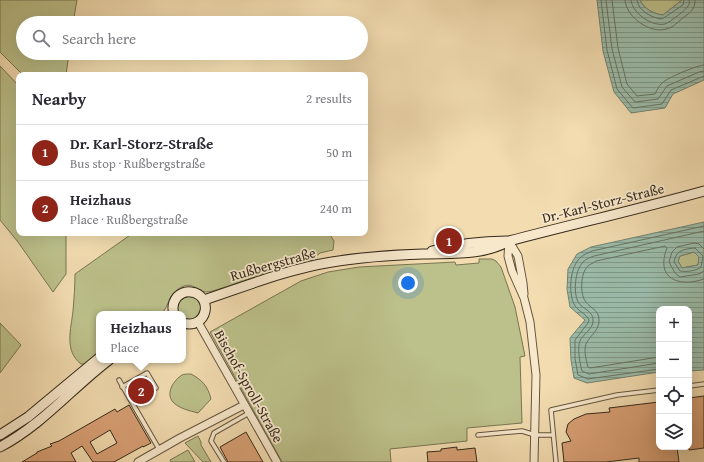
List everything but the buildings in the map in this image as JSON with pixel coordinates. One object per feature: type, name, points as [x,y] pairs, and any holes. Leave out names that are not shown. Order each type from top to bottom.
[{"type":"street","name":"Dr.-Karl-Storz-Straße","points":[[509,241],[595,218],[647,207],[704,191]]},
{"type":"street","name":"Rußbergstraße","points":[[204,300],[279,274],[332,262],[423,254],[482,252],[498,247],[509,241]]},
{"type":"street","points":[[509,241],[508,256],[512,270],[524,298],[530,322],[536,375],[534,462]]},
{"type":"street","points":[[173,311],[176,299],[179,295],[188,292],[197,293],[204,300],[206,308],[204,316],[198,322],[186,324]]},
{"type":"street","name":"Bischof-Sproll-Straße","points":[[198,322],[277,462]]},
{"type":"street","points":[[0,435],[28,417],[96,360]]},
{"type":"street","points":[[0,447],[34,426],[105,363]]},
{"type":"street","points":[[138,462],[180,438],[244,405]]},
{"type":"lane","points":[[122,387],[147,373],[156,388]]},
{"type":"lane","points":[[118,380],[160,450]]},
{"type":"lane","points":[[692,386],[704,384]]},
{"type":"lane","points":[[556,462],[551,410],[617,395],[656,390]]},
{"type":"lane","points":[[224,462],[211,441],[212,437],[214,434],[249,413]]},
{"type":"lane","points":[[478,436],[522,432],[535,435],[553,435]]},
{"type":"green space","points":[[0,0],[77,0],[74,16],[16,16],[16,60],[68,60],[66,72],[20,72],[0,52]]},
{"type":"green space","points":[[640,0],[682,0],[663,15],[656,14],[644,6]]},
{"type":"green space","points":[[0,66],[16,83],[16,236],[66,236],[66,274],[53,292],[18,242],[0,220]]},
{"type":"green space","points":[[129,236],[331,236],[334,241],[333,250],[320,253],[311,261],[213,291],[206,292],[193,286],[186,285],[174,292],[164,311],[96,311],[96,357],[87,364],[81,364],[76,359],[70,346],[75,274]]},
{"type":"green space","points":[[694,252],[699,257],[698,265],[682,268],[678,261],[680,256]]},
{"type":"green space","points":[[479,259],[492,259],[501,267],[515,307],[525,356],[520,357],[522,423],[467,428],[467,441],[390,449],[391,462],[282,462],[210,332],[301,281],[328,272],[359,267],[455,262],[456,265],[479,263]]},
{"type":"green space","points":[[192,295],[197,300],[201,309],[200,314],[197,317],[189,320],[186,319],[186,311],[178,311],[177,306],[181,298]]},
{"type":"green space","points":[[0,323],[21,345],[0,373]]},
{"type":"green space","points":[[191,374],[204,384],[211,399],[198,413],[178,406],[173,402],[170,395],[170,391],[176,380],[182,375]]},
{"type":"green space","points":[[198,436],[201,445],[211,462],[203,462],[185,443]]},
{"type":"green space","points":[[188,450],[195,462],[171,462],[170,460]]},
{"type":"water","points":[[597,0],[640,0],[644,6],[656,14],[663,15],[682,0],[704,0],[704,80],[673,94],[665,108],[631,113],[614,92],[603,51]]},
{"type":"water","points":[[704,222],[704,370],[692,371],[692,306],[656,306],[656,372],[587,383],[574,378],[570,338],[585,320],[570,307],[567,289],[568,269],[577,254],[591,247]],"holes":[[[694,252],[699,257],[698,265],[682,268],[678,261],[680,256]]]},
{"type":"place","name":"Dr. Karl-Storz-Straße","points":[[449,241]]},
{"type":"place","name":"Heizhaus","points":[[141,391]]}]
